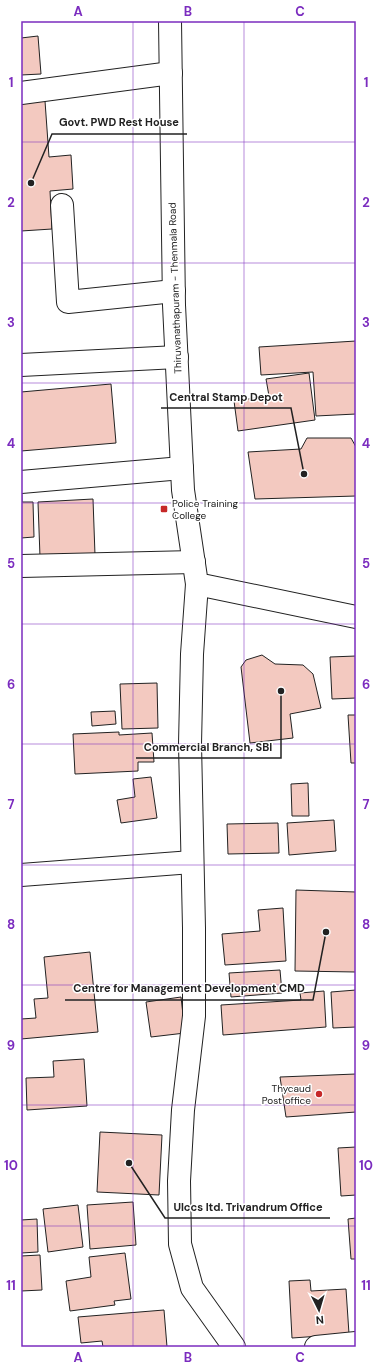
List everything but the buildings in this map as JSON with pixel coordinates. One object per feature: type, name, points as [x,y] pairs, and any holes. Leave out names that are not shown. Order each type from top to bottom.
[{"type":"street","name":"Thiruvanathapuram - Thenmala Road","points":[[170,21],[174,291],[183,490],[197,584],[192,654],[190,736],[194,928],[194,1016],[183,1110],[179,1181],[180,1244],[192,1288],[234,1347]]},
{"type":"street","points":[[21,93],[171,73]]},
{"type":"street","points":[[62,205],[68,302],[174,291]]},
{"type":"street","points":[[21,365],[177,357]]},
{"type":"street","points":[[21,482],[182,468]]},
{"type":"street","points":[[21,566],[194,562]]},
{"type":"street","points":[[197,584],[356,617]]},
{"type":"street","points":[[21,875],[192,862]]},
{"type":"street","points":[[316,1347],[356,1343]]},
{"type":"place","name":"Govt. PWD Rest House","points":[[31,183]]},
{"type":"place","name":"Central Stamp Depot","points":[[304,474]]},
{"type":"place","name":"Police Training College","points":[[164,509]]},
{"type":"place","name":"Commercial Branch, SBI","points":[[281,691]]},
{"type":"place","name":"Centre for Management Development CMD","points":[[326,932]]},
{"type":"place","name":"Thycaud Post office","points":[[319,1094]]},
{"type":"place","name":"Ulccs ltd. Trivandrum Office","points":[[129,1163]]}]
